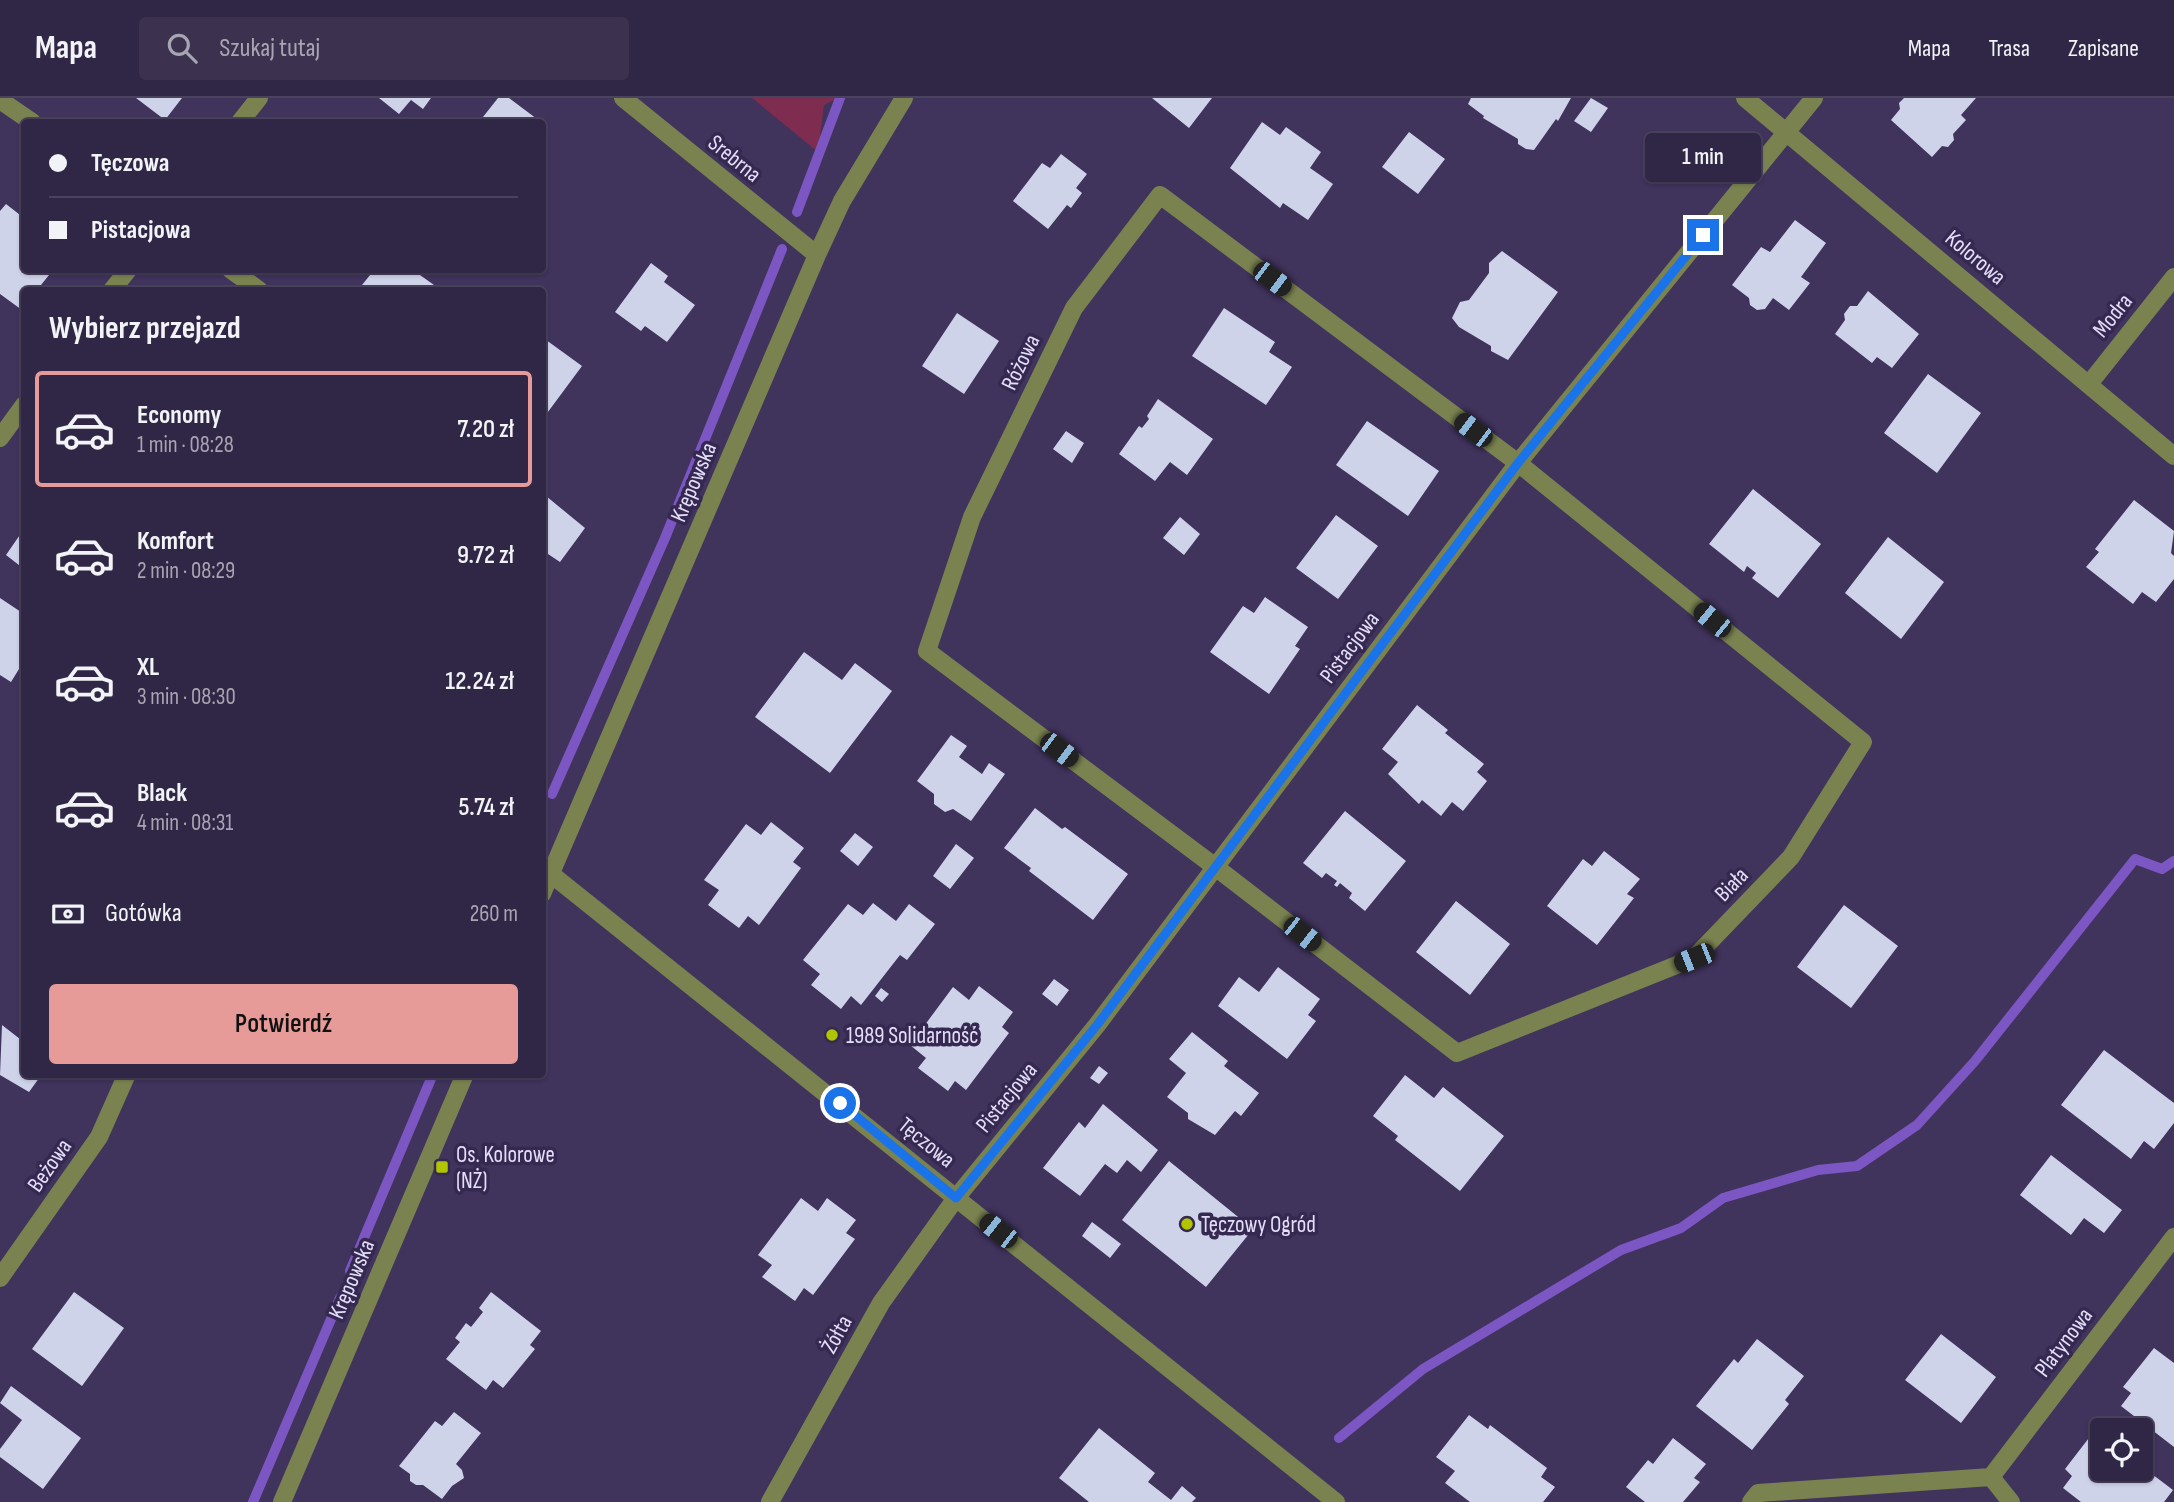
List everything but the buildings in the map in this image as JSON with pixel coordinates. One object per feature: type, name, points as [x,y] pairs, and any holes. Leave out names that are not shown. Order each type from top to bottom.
[{"type":"street","points":[[242,119],[259,98]]},
{"type":"street","name":"Srebrna","points":[[623,98],[817,255]]},
{"type":"street","name":"Krępowska","points":[[546,885],[817,255],[848,190],[904,98]]},
{"type":"street","name":"Kolorowa","points":[[1745,98],[1788,131],[2174,456]]},
{"type":"street","name":"Pistacjowa","points":[[956,1198],[1097,1025],[1518,463],[1814,98]]},
{"type":"street","points":[[0,100],[28,119]]},
{"type":"street","name":"Różowa","points":[[1214,866],[926,651],[972,517],[1081,298],[1160,195],[1518,463]]},
{"type":"street","points":[[114,287],[126,273]]},
{"type":"street","points":[[235,273],[255,287]]},
{"type":"street","name":"Modra","points":[[2088,384],[2174,277]]},
{"type":"street","points":[[0,438],[21,409]]},
{"type":"street","name":"Biała","points":[[1214,866],[1457,1053],[1694,958],[1791,857],[1863,742],[1518,463]]},
{"type":"street","name":"Tęczowa","points":[[551,874],[1336,1502]]},
{"type":"street","name":"Beżowa","points":[[0,1278],[99,1137],[125,1078]]},
{"type":"street","name":"Krępowska","points":[[282,1502],[463,1078]]},
{"type":"street","name":"Żółta","points":[[769,1502],[881,1303],[956,1198]]},
{"type":"street","name":"Platynowa","points":[[1991,1477],[2174,1237]]},
{"type":"street","points":[[1751,1502],[1758,1493],[1991,1477],[2011,1502]]},
{"type":"shaded area","points":[[752,98],[838,98],[824,105],[818,152]]},
{"type":"waterway","points":[[797,212],[840,98]]},
{"type":"waterway","points":[[552,794],[665,538],[782,249]]},
{"type":"waterway","points":[[1339,1438],[1423,1369],[1621,1250],[1681,1228],[1723,1198],[1818,1170],[1857,1166],[1917,1125],[1975,1061],[2135,859],[2162,869],[2174,861]]},
{"type":"waterway","points":[[350,1271],[431,1078]]},
{"type":"waterway","points":[[253,1502],[340,1298]]},
{"type":"place","name":"1989 Solidarność","points":[[832,1035]]},
{"type":"place","name":"Os. Kolorowe (NŻ)","points":[[442,1167]]},
{"type":"place","name":"Tęczowy Ogród","points":[[1187,1224]]},
{"type":"route","points":[[840,1103],[956,1198],[1097,1025],[1518,463],[1703,235]]}]
